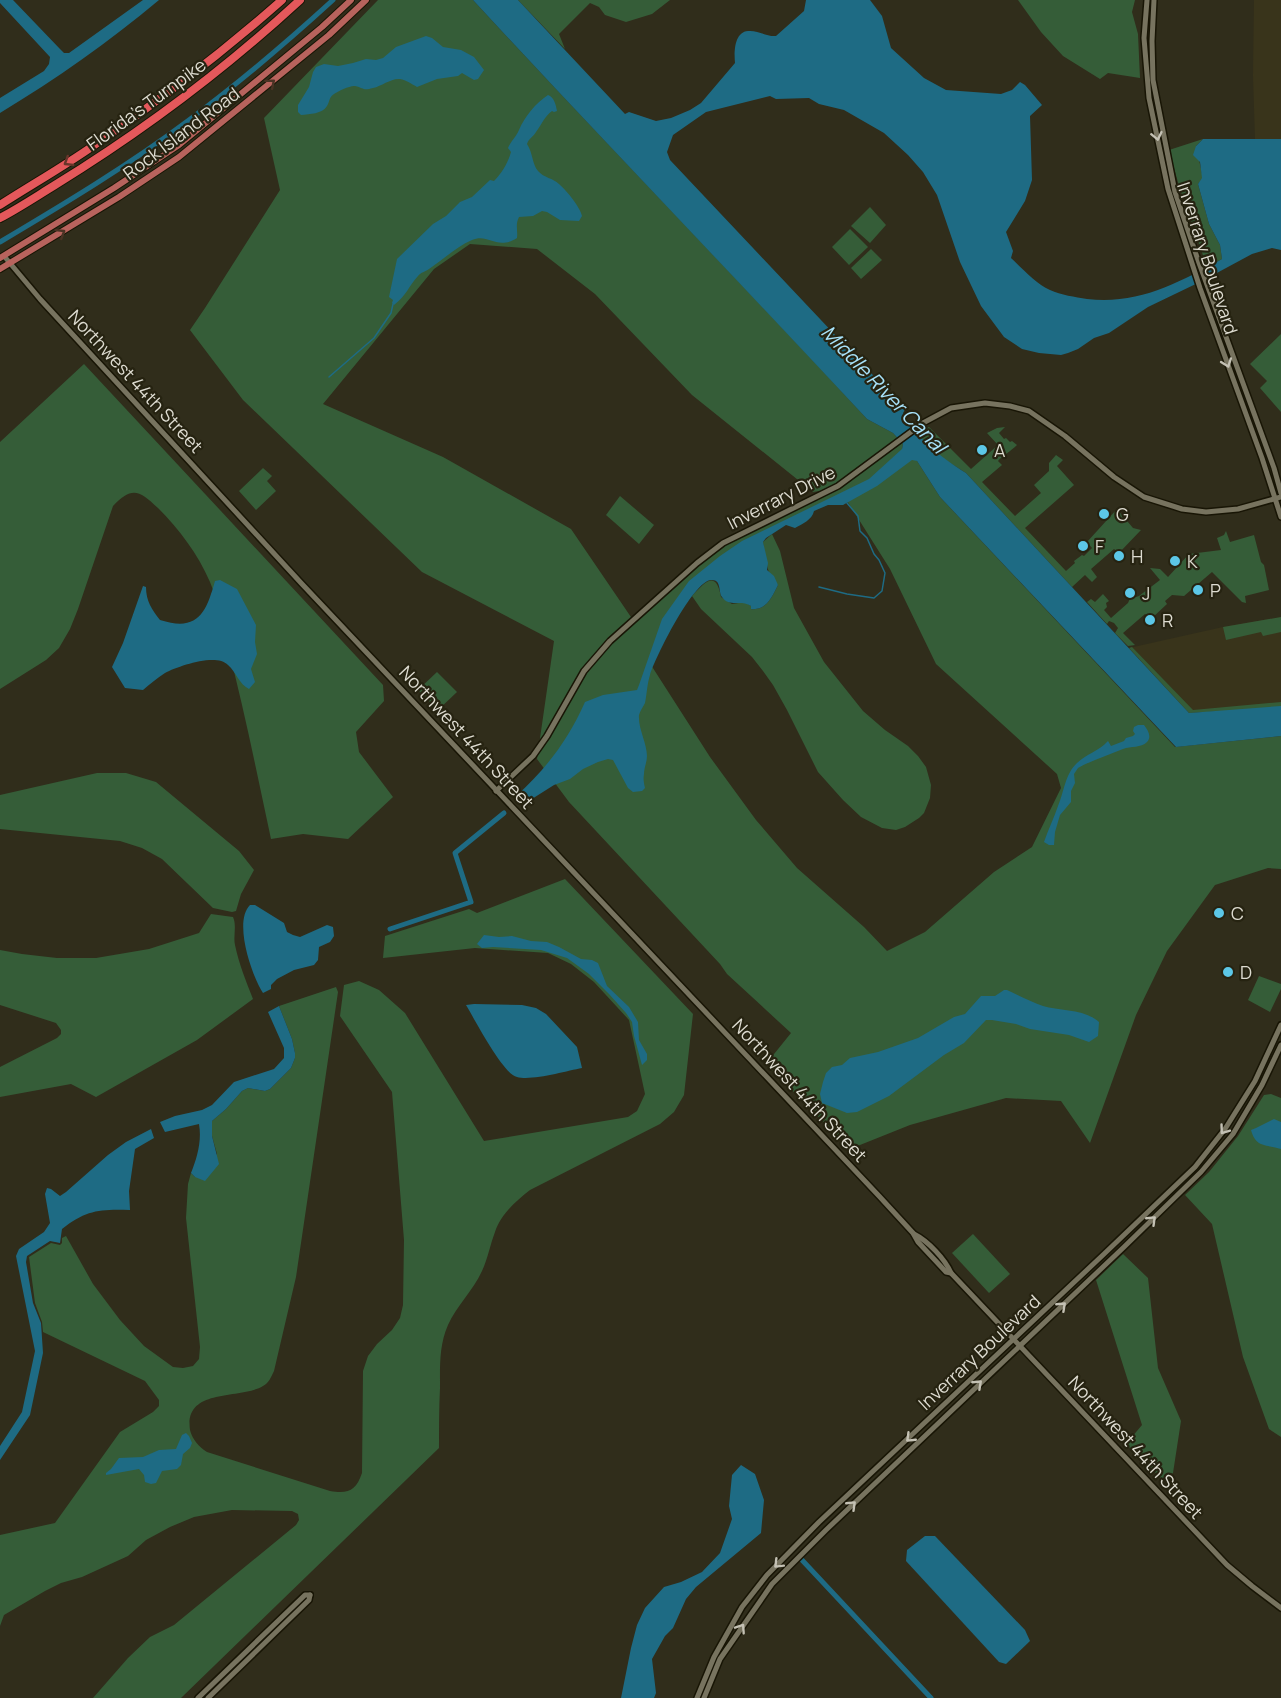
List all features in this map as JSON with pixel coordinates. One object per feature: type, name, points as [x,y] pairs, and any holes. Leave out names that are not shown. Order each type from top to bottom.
[{"type":"highway","name":"Florida's Turnpike","points":[[0,205],[92,147],[172,90],[282,0]]},
{"type":"highway","name":"Florida's Turnpike","points":[[0,218],[100,157],[181,100],[254,42],[300,0]]},
{"type":"main road","name":"Rock Island Road","points":[[2,257],[179,145],[322,27],[351,0]]},
{"type":"main road","name":"Rock Island Road","points":[[0,269],[119,197],[179,157],[320,42],[366,0]]},
{"type":"street","name":"Inverrary Boulevard","points":[[1147,0],[1144,38],[1149,98],[1168,189],[1200,288],[1279,496]]},
{"type":"street","name":"Inverrary Boulevard","points":[[1154,0],[1153,80],[1175,192],[1279,496],[1281,518]]},
{"type":"street","name":"Northwest 44th Street","points":[[2,257],[11,263],[55,316],[287,568],[913,1233],[921,1237],[939,1256],[951,1273],[1227,1565],[1281,1608]]},
{"type":"street","name":"Inverrary Drive","points":[[496,791],[533,756],[584,671],[610,641],[697,563],[723,543],[838,486],[932,417],[951,408],[985,403],[1029,411],[1065,436],[1114,477],[1144,497],[1182,509],[1201,512],[1238,509],[1279,496]]},
{"type":"street","name":"Inverrary Boulevard","points":[[697,1698],[714,1657],[742,1607],[767,1575],[819,1522],[1195,1167],[1226,1129],[1255,1081],[1281,1025]]},
{"type":"street","name":"Inverrary Boulevard","points":[[704,1698],[720,1659],[772,1584],[938,1422],[1201,1172],[1233,1134],[1262,1085],[1281,1046]]},
{"type":"street","points":[[932,1417],[938,1422]]},
{"type":"street","points":[[198,1698],[305,1595],[310,1595],[309,1600],[208,1698]]},
{"type":"shaded area","points":[[1254,0],[1281,0],[1281,139],[1255,139]]},
{"type":"shaded area","points":[[1281,617],[1281,706],[1189,713],[1129,648],[1223,627]]},
{"type":"green space","points":[[378,0],[473,0],[867,419],[893,433],[903,444],[902,449],[917,461],[940,497],[1175,747],[1281,736],[1281,869],[1268,868],[1215,885],[1167,951],[1136,1015],[1090,1143],[1061,1101],[1006,1098],[910,1125],[850,1149],[766,1064],[791,1033],[727,974],[569,802],[537,759],[554,641],[422,572],[243,400],[190,330],[280,190],[264,118]],"holes":[[[470,244],[537,249],[595,294],[692,395],[813,492],[832,489],[723,543],[633,620],[571,529],[443,457],[323,404],[434,269]],[[844,496],[890,569],[936,664],[1057,774],[1061,788],[1032,847],[994,872],[925,932],[887,951],[864,927],[797,868],[756,820],[710,757],[651,665],[666,622],[717,561],[800,515]]]},
{"type":"green space","points":[[518,0],[670,0],[652,14],[626,22],[605,15],[599,7],[590,3],[559,34],[565,49]]},
{"type":"green space","points":[[1018,0],[1135,0],[1132,12],[1138,34],[1140,78],[1108,73],[1100,79],[1063,56],[1041,32]]},
{"type":"green space","points":[[1203,139],[1196,146],[1203,178],[1198,184],[1209,224],[1220,245],[1222,259],[1207,267],[1169,150]]},
{"type":"green space","points":[[870,207],[886,225],[870,243],[851,226]]},
{"type":"green space","points":[[850,229],[868,247],[849,265],[832,247]]},
{"type":"green space","points":[[871,249],[882,260],[861,279],[851,268]]},
{"type":"green space","points":[[1281,334],[1281,412],[1260,388],[1267,381],[1250,364]]},
{"type":"green space","points":[[84,364],[383,685],[384,701],[356,732],[359,752],[393,797],[348,839],[303,834],[271,839],[239,692],[213,589],[200,562],[181,533],[158,508],[140,494],[125,495],[113,506],[78,609],[59,648],[46,660],[0,689],[0,442]]},
{"type":"green space","points":[[929,427],[971,469],[998,445],[987,433],[1005,427],[999,433],[1004,439],[1017,445],[998,461],[1002,465],[982,482],[1015,516],[1041,493],[1034,485],[1049,471],[1049,463],[1056,455],[1063,460],[1057,466],[1074,485],[1025,528],[1066,571],[1075,563],[1074,561],[1084,556],[1092,548],[1087,542],[1117,509],[1133,528],[1141,530],[1119,553],[1114,549],[1091,569],[1097,577],[1092,582],[1085,575],[1072,587],[966,473],[939,456],[916,433]]},
{"type":"green space","points":[[263,468],[272,476],[267,481],[276,491],[256,510],[239,491]]},
{"type":"green space","points":[[620,496],[654,525],[639,544],[606,515]]},
{"type":"green space","points":[[1226,531],[1230,542],[1254,535],[1261,562],[1264,565],[1269,590],[1245,596],[1246,603],[1242,602],[1212,572],[1184,596],[1172,595],[1165,601],[1167,604],[1152,618],[1145,614],[1123,633],[1135,645],[1128,646],[1115,633],[1118,628],[1114,623],[1109,621],[1107,624],[1087,602],[1091,599],[1095,602],[1103,594],[1109,601],[1104,610],[1111,618],[1128,603],[1132,594],[1139,596],[1160,580],[1150,568],[1160,569],[1168,577],[1189,554],[1221,550],[1217,538],[1224,535]]},
{"type":"green space","points":[[772,534],[780,551],[794,608],[824,662],[863,711],[908,746],[926,767],[931,785],[930,798],[924,813],[905,827],[896,830],[882,828],[861,817],[843,800],[818,772],[787,710],[763,671],[752,657],[701,609],[692,596],[706,583],[713,581],[719,588],[721,597],[732,604],[745,602],[751,606],[751,609],[765,605],[778,585],[768,571],[763,544]]},
{"type":"green space","points":[[1281,617],[1281,632],[1263,636],[1261,632],[1226,640],[1223,627]]},
{"type":"green space","points":[[1132,647],[1193,710],[1281,702],[1281,708],[1189,713],[1129,648]]},
{"type":"green space","points":[[437,672],[457,692],[438,710],[418,690]]},
{"type":"green space","points":[[97,773],[126,773],[156,782],[239,851],[254,870],[241,894],[236,911],[213,908],[162,859],[142,848],[120,841],[0,829],[0,795]]},
{"type":"green space","points":[[565,879],[693,1014],[684,1095],[674,1112],[660,1124],[530,1190],[514,1203],[501,1219],[482,1271],[448,1325],[443,1340],[440,1364],[439,1448],[181,1698],[93,1698],[150,1637],[174,1625],[296,1525],[299,1520],[298,1514],[292,1511],[232,1510],[194,1517],[146,1540],[128,1556],[45,1591],[4,1615],[0,1626],[0,1535],[55,1523],[120,1432],[159,1406],[159,1400],[145,1381],[43,1332],[35,1303],[29,1257],[51,1243],[60,1245],[62,1238],[66,1236],[93,1284],[120,1320],[144,1346],[173,1367],[193,1366],[199,1359],[200,1347],[186,1218],[191,1173],[195,1177],[217,1154],[212,1136],[212,1121],[242,1091],[248,1088],[265,1091],[270,1089],[291,1068],[295,1053],[279,1006],[336,987],[338,992],[296,1277],[274,1371],[263,1386],[204,1401],[190,1416],[190,1430],[192,1437],[207,1452],[330,1491],[350,1490],[357,1484],[362,1473],[363,1371],[368,1356],[400,1318],[403,1305],[404,1240],[392,1092],[340,1016],[344,985],[359,981],[379,990],[405,1013],[484,1141],[628,1117],[637,1111],[645,1094],[629,1020],[594,982],[571,964],[548,953],[475,948],[383,958],[385,936],[469,909],[477,913]]},
{"type":"green space","points":[[211,914],[233,917],[237,952],[253,999],[197,1040],[96,1097],[71,1084],[0,1097],[0,1067],[57,1038],[61,1030],[56,1023],[0,1005],[0,950],[57,958],[96,958],[149,949],[199,933]]},
{"type":"green space","points":[[1259,976],[1281,984],[1281,989],[1270,1012],[1248,1000]]},
{"type":"green space","points":[[1271,1094],[1281,1098],[1281,1437],[1269,1429],[1243,1357],[1212,1224],[1185,1195],[1209,1172],[1238,1136],[1264,1095]]},
{"type":"green space","points":[[973,1234],[1010,1274],[989,1293],[952,1253]]},
{"type":"green space","points":[[1123,1254],[1148,1278],[1158,1368],[1181,1421],[1173,1473],[1164,1481],[1126,1444],[1142,1425],[1096,1280]]},
{"type":"water","points":[[0,0],[13,0],[64,53],[69,53],[143,0],[159,0],[82,60],[0,113],[0,98],[44,71],[49,64],[50,57],[0,3]]},
{"type":"water","name":"Middle River Canal","points":[[473,0],[518,0],[625,114],[629,112],[656,121],[671,118],[701,103],[735,63],[737,39],[743,32],[752,31],[776,36],[804,11],[806,0],[870,0],[882,16],[891,48],[924,78],[946,90],[1001,94],[1012,90],[1020,82],[1042,105],[1030,116],[1032,180],[1025,201],[1006,232],[1013,251],[1011,258],[1040,284],[1063,295],[1106,300],[1141,295],[1173,284],[1222,259],[1220,245],[1209,224],[1198,184],[1202,178],[1200,162],[1193,155],[1196,146],[1203,139],[1281,139],[1281,250],[1272,248],[1252,254],[1148,307],[1109,333],[1061,355],[1022,349],[1004,337],[981,306],[960,262],[937,195],[923,172],[884,133],[844,110],[819,104],[809,98],[776,99],[770,96],[706,112],[673,135],[667,152],[670,160],[887,390],[895,403],[906,408],[903,413],[923,440],[966,473],[1189,713],[1281,706],[1281,736],[1176,747],[940,497],[917,461],[912,460],[877,486],[843,505],[828,505],[814,511],[801,525],[795,528],[786,525],[766,538],[763,542],[768,563],[767,570],[774,576],[778,585],[771,598],[761,608],[751,609],[751,606],[747,604],[728,602],[722,597],[718,584],[714,580],[703,584],[695,593],[685,606],[653,666],[645,703],[639,715],[647,756],[645,788],[642,791],[633,792],[628,788],[613,760],[608,759],[583,769],[570,779],[554,785],[524,804],[516,796],[556,753],[585,702],[603,695],[637,690],[662,619],[689,581],[742,541],[869,479],[902,449],[903,444],[893,433],[867,419]]},
{"type":"water","points":[[426,36],[443,47],[461,50],[474,57],[484,70],[478,79],[474,80],[462,73],[417,87],[400,79],[367,89],[353,86],[332,95],[322,111],[301,115],[298,112],[298,105],[309,87],[316,67],[324,64],[338,66],[366,59],[376,60],[383,58],[396,47]]},
{"type":"water","points":[[548,95],[553,99],[557,111],[552,111],[547,116],[527,144],[538,171],[559,184],[576,204],[582,216],[579,221],[560,220],[542,211],[533,216],[519,217],[517,238],[504,243],[478,238],[466,243],[419,275],[394,305],[393,300],[389,297],[397,259],[433,224],[446,216],[460,202],[472,197],[490,180],[494,181],[497,178],[510,156],[511,152],[508,148],[524,120]]},
{"type":"water","points":[[220,580],[237,589],[256,625],[257,654],[251,669],[255,682],[249,689],[228,665],[215,660],[188,664],[171,670],[143,690],[125,688],[112,667],[143,586],[146,587],[147,597],[154,613],[160,620],[183,623],[192,621],[204,611],[215,581]]},
{"type":"water","points":[[1144,725],[1149,733],[1145,744],[1123,749],[1078,768],[1074,774],[1075,783],[1071,791],[1071,802],[1060,815],[1054,845],[1044,842],[1073,767],[1108,741],[1111,746],[1133,736],[1134,727]]},
{"type":"water","points":[[250,905],[255,905],[284,923],[287,932],[293,935],[300,937],[327,925],[333,927],[334,936],[330,942],[319,947],[318,960],[314,965],[294,970],[277,979],[271,985],[271,989],[263,993],[250,962],[244,936],[245,913]]},
{"type":"water","points":[[484,935],[512,936],[547,942],[581,959],[598,963],[607,986],[629,1007],[638,1022],[639,1040],[647,1054],[647,1060],[642,1065],[632,1022],[626,1013],[589,974],[567,958],[541,950],[482,948],[477,944]]},
{"type":"water","points":[[1004,990],[1043,1006],[1087,1015],[1099,1022],[1098,1036],[1089,1042],[1069,1035],[986,1020],[964,1043],[889,1096],[857,1112],[847,1113],[822,1103],[820,1094],[823,1082],[826,1073],[832,1067],[842,1065],[850,1058],[878,1052],[918,1038],[954,1017],[965,1014],[981,996],[995,996]]},
{"type":"water","points":[[466,1005],[522,1005],[536,1008],[546,1014],[577,1047],[582,1068],[531,1078],[511,1074],[482,1034]]},
{"type":"water","points":[[279,1006],[295,1053],[291,1068],[270,1089],[265,1091],[248,1088],[242,1091],[212,1121],[212,1136],[219,1164],[205,1181],[195,1177],[191,1173],[200,1137],[199,1124],[165,1132],[160,1122],[202,1110],[212,1105],[234,1082],[274,1069],[284,1058],[284,1048],[268,1012]]},
{"type":"water","points":[[1274,1119],[1281,1122],[1281,1149],[1258,1143],[1251,1130]]},
{"type":"water","points":[[151,1129],[154,1138],[135,1149],[129,1191],[130,1210],[110,1210],[86,1214],[62,1229],[60,1243],[50,1241],[27,1256],[33,1303],[41,1323],[43,1353],[30,1415],[0,1460],[0,1446],[22,1412],[35,1351],[16,1256],[19,1249],[44,1232],[50,1223],[45,1194],[47,1188],[60,1196],[108,1155],[126,1142]]},
{"type":"water","points":[[186,1433],[192,1443],[183,1454],[181,1465],[177,1469],[162,1471],[156,1483],[145,1482],[144,1475],[139,1469],[106,1475],[119,1458],[143,1457],[159,1450],[176,1449],[182,1435]]},
{"type":"water","points":[[741,1465],[755,1474],[764,1500],[761,1533],[696,1587],[686,1599],[673,1628],[665,1636],[652,1659],[656,1693],[654,1698],[621,1698],[637,1625],[645,1608],[664,1587],[702,1572],[720,1553],[732,1519],[729,1506],[732,1475]]},
{"type":"water","points":[[925,1536],[935,1536],[1025,1630],[1030,1641],[1006,1664],[999,1662],[906,1561],[907,1550]]},
{"type":"waterway","points":[[0,242],[96,184],[166,137],[244,77],[333,0]]},
{"type":"waterway","points":[[329,377],[374,338],[391,313],[393,304]]},
{"type":"waterway","points":[[819,587],[874,598],[882,591],[885,573],[867,538],[860,531],[858,516],[847,503]]},
{"type":"waterway","points":[[390,929],[471,902],[455,853],[504,813]]},
{"type":"waterway","points":[[802,1560],[931,1698]]},
{"type":"place","name":"A","points":[[982,450]]},
{"type":"place","name":"G","points":[[1104,514]]},
{"type":"place","name":"F","points":[[1083,546]]},
{"type":"place","name":"H","points":[[1119,556]]},
{"type":"place","name":"K","points":[[1175,561]]},
{"type":"place","name":"P","points":[[1198,590]]},
{"type":"place","name":"J","points":[[1130,593]]},
{"type":"place","name":"R","points":[[1150,620]]},
{"type":"place","name":"C","points":[[1219,913]]},
{"type":"place","name":"D","points":[[1228,972]]}]
